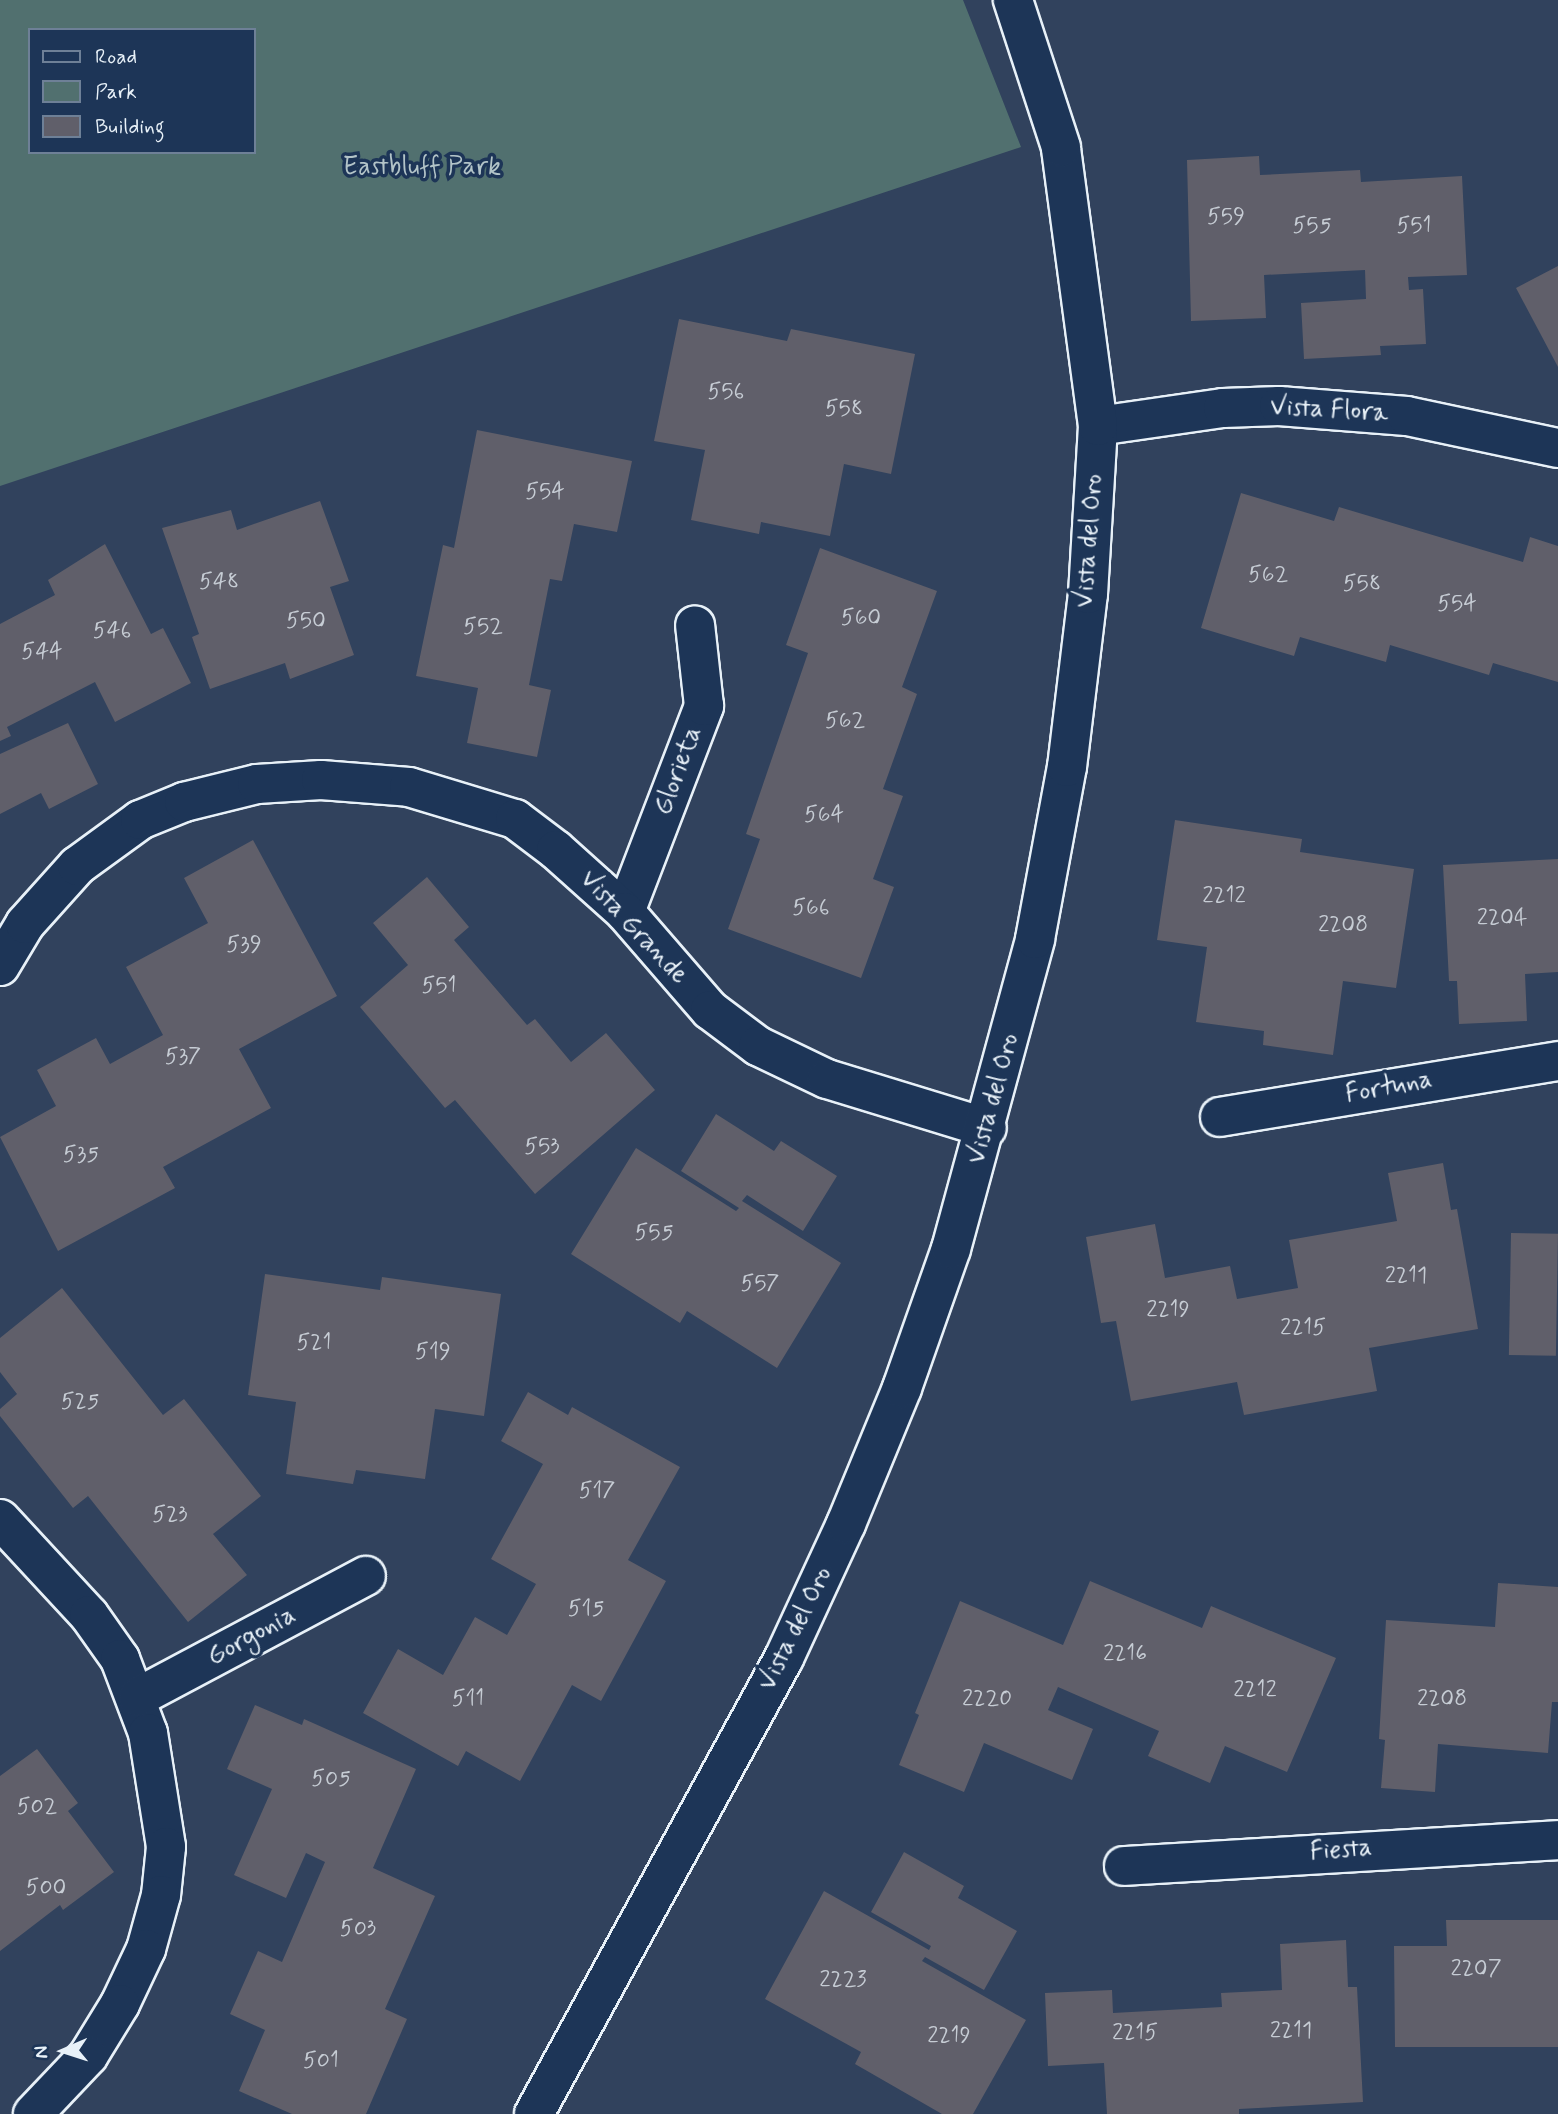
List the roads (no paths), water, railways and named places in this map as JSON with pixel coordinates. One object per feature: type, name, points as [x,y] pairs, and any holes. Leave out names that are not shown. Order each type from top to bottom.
[{"type":"street","name":"Vista del Oro","points":[[534,2114],[784,1658],[835,1548],[902,1388],[987,1128],[1035,939],[1067,767],[1088,594],[1098,426],[1061,147],[1013,0]]},
{"type":"street","name":"Vista Flora","points":[[1098,426],[1223,408],[1279,406],[1407,416],[1558,448]]},
{"type":"street","name":"Glorieta","points":[[625,912],[704,706],[695,625]]},
{"type":"street","name":"Vista Grande","points":[[0,966],[25,924],[77,866],[140,820],[184,802],[257,784],[321,780],[409,787],[515,820],[625,912],[710,1010],[758,1046],[827,1079],[987,1128]]},
{"type":"street","name":"Fortuna","points":[[1220,1117],[1558,1061]]},
{"type":"street","points":[[0,1519],[89,1615],[120,1659],[138,1697],[162,1810],[166,1847],[161,1895],[146,1949],[120,2004],[88,2056],[33,2114]]},
{"type":"street","name":"Gorgonia","points":[[138,1697],[366,1576]]},
{"type":"street","name":"Fiesta","points":[[1124,1866],[1558,1840]]},
{"type":"park label","name":"Eastbluff Park","points":[[422,168]]}]
